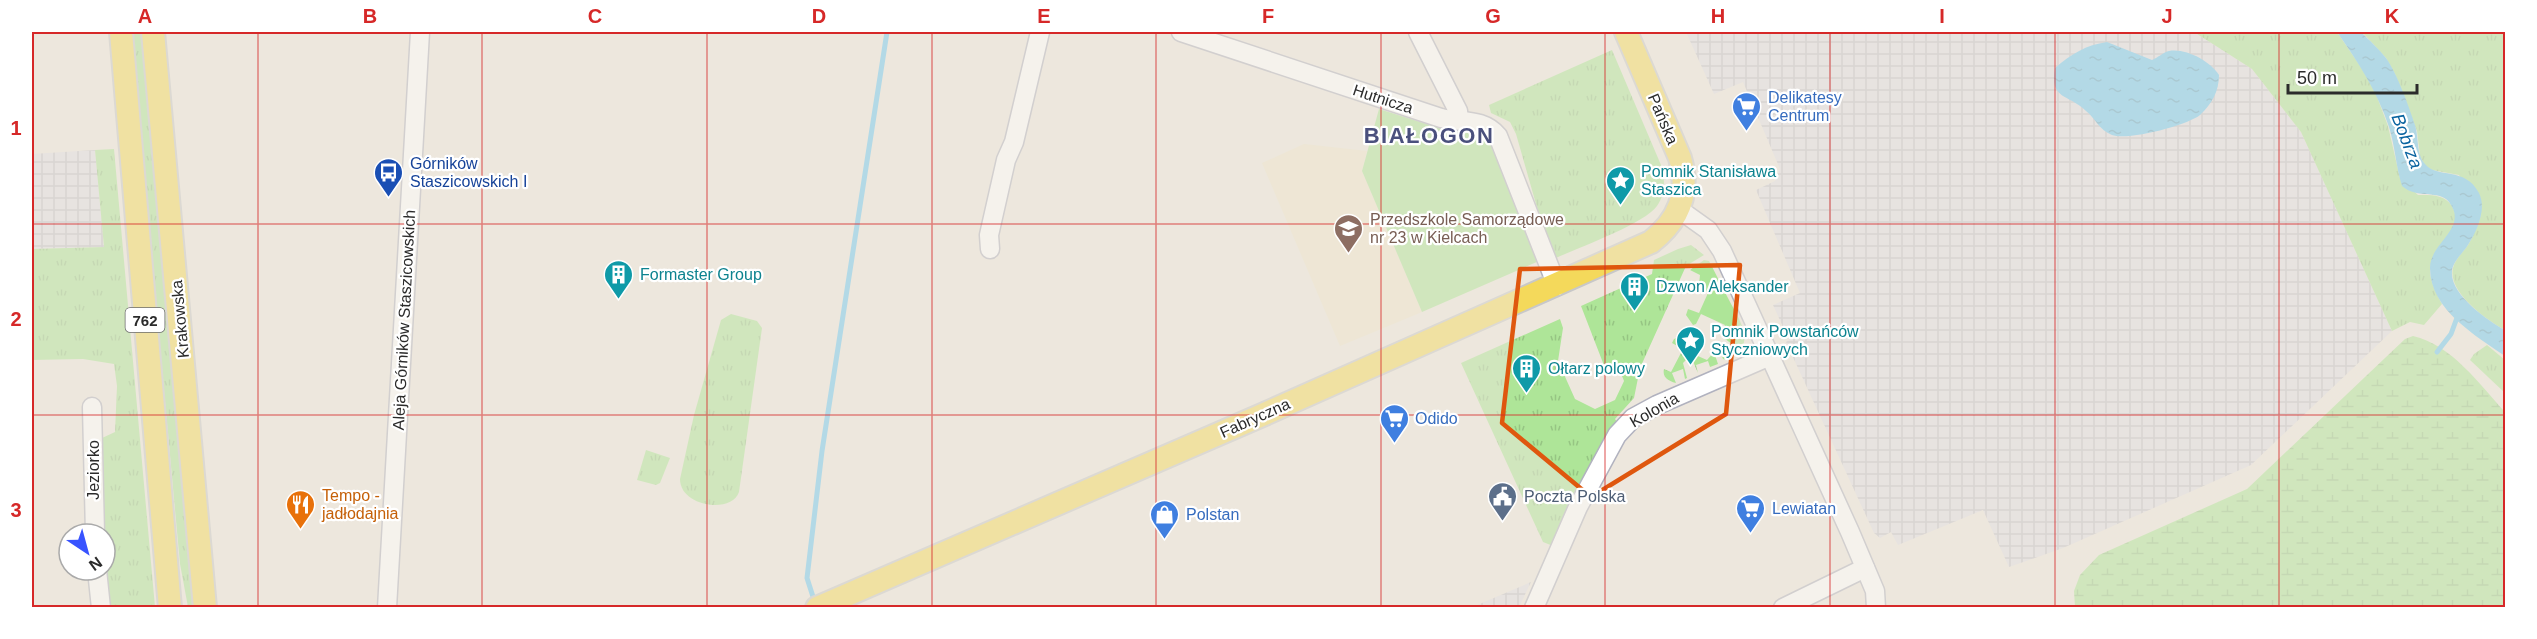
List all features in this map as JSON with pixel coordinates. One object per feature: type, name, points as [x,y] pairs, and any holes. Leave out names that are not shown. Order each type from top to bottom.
[{"type":"main road","name":"762","points":[[121,32],[170,608]]},
{"type":"main road","name":"Krakowska","points":[[153,32],[205,608]]},
{"type":"main road","name":"Pańska","points":[[1626,32],[1680,158],[1684,187],[1680,210]]},
{"type":"main road","name":"Fabryczna","points":[[824,604],[1557,286],[1651,242],[1673,222],[1680,210]]},
{"type":"main road","points":[[204,582],[212,608]]},
{"type":"street","name":"Aleja Górników Staszicowskich","points":[[387,608],[420,32]]},
{"type":"street","points":[[990,249],[989,235],[1006,160],[1014,142],[1040,32]]},
{"type":"street","name":"Hutnicza","points":[[1181,32],[1441,118],[1484,124],[1498,136],[1557,286]]},
{"type":"street","points":[[1418,32],[1458,111],[1459,120]]},
{"type":"street","points":[[1680,210],[1715,237],[1875,591],[1876,608]]},
{"type":"street","name":"Kolonia","points":[[1534,608],[1578,507],[1617,435],[1633,418],[1657,405],[1770,356]]},
{"type":"street","name":"Jeziorko","points":[[92,407],[95,522]]},
{"type":"street","points":[[1783,608],[1865,568]]},
{"type":"street","points":[[99,582],[101,608]]},
{"type":"highlighted area","points":[[1740,265],[1726,414],[1591,497],[1502,423],[1520,269]]},
{"type":"shaded area","points":[[1686,32],[2194,32],[2252,69],[2301,132],[2392,331],[2251,465],[2063,548],[2009,567],[1983,510],[1898,545],[1891,532],[1880,538],[1874,533],[1786,342],[1789,340],[1773,305],[1800,293],[1756,190],[1775,181],[1780,169],[1743,82],[1714,94]]},
{"type":"shaded area","name":"Przedszkole Samorządowe nr 23 w Kielcach","points":[[1304,144],[1367,151],[1362,171],[1422,312],[1340,346],[1262,163]]},
{"type":"shaded area","points":[[95,150],[104,247],[32,249],[32,154]]},
{"type":"shaded area","points":[[1531,582],[1519,607],[1473,607],[1482,603]]},
{"type":"green space","points":[[131,32],[142,32],[195,607],[188,607],[180,564]]},
{"type":"green space","points":[[2194,32],[2337,32],[2365,73],[2376,94],[2388,126],[2400,178],[2418,195],[2445,199],[2452,206],[2455,214],[2452,228],[2434,257],[2430,269],[2433,284],[2442,304],[2424,325],[2410,322],[2392,331],[2301,132],[2252,69]]},
{"type":"green space","points":[[2362,32],[2505,32],[2505,330],[2470,305],[2456,287],[2453,277],[2454,265],[2476,230],[2481,214],[2459,175],[2432,170],[2425,166],[2420,156],[2417,131],[2395,74],[2386,58]]},
{"type":"green space","points":[[1612,50],[1661,165],[1664,181],[1662,196],[1657,206],[1639,220],[1611,235],[1556,258],[1548,246],[1516,134],[1510,122],[1491,113],[1489,105]]},
{"type":"green space","points":[[1379,109],[1449,131],[1480,134],[1489,140],[1539,261],[1422,312],[1362,171]]},
{"type":"green space","points":[[114,149],[155,607],[109,607],[107,582],[117,582],[117,522],[103,522],[102,438],[115,432],[117,386],[114,364],[83,359],[32,360],[32,249],[104,247],[95,150]]},
{"type":"green space","points":[[1691,245],[1704,255],[1686,266],[1640,368],[1634,398],[1615,419],[1617,422],[1593,459],[1553,546],[1543,542],[1461,363],[1560,319],[1563,328],[1558,361],[1575,399],[1595,409],[1615,400],[1624,381],[1617,363],[1605,368],[1581,306],[1652,274],[1654,260]]},
{"type":"green space","points":[[1704,260],[1709,261],[1738,316],[1744,333],[1742,348],[1736,355],[1726,360],[1720,352],[1727,355],[1732,344],[1721,336],[1725,325],[1701,314],[1696,324],[1693,325],[1686,315],[1688,309],[1699,313],[1708,293],[1699,285],[1700,275],[1690,270]]},
{"type":"green space","points":[[731,314],[757,321],[762,328],[739,492],[734,499],[717,505],[697,501],[688,496],[682,488],[680,479],[694,415],[721,320]]},
{"type":"green space","points":[[1681,336],[1689,339],[1684,350],[1707,360],[1714,352],[1718,364],[1710,367],[1708,361],[1696,365],[1698,373],[1692,359],[1687,359],[1683,363],[1687,378],[1685,379],[1683,369],[1672,373],[1676,383],[1666,378],[1664,369],[1671,372],[1683,349],[1672,343],[1674,339]]},
{"type":"green space","points":[[2413,336],[2440,348],[2452,357],[2475,378],[2505,412],[2505,607],[2075,607],[2074,591],[2080,575],[2099,555],[2247,489],[2405,339]]},
{"type":"green space","points":[[2487,345],[2505,360],[2505,393],[2470,360],[2474,354]]},
{"type":"green space","points":[[646,450],[670,458],[660,483],[656,485],[637,480]]},
{"type":"water","name":"Bobrza","points":[[2337,32],[2361,32],[2390,64],[2409,109],[2416,130],[2420,156],[2425,164],[2437,171],[2466,179],[2479,193],[2482,206],[2478,227],[2454,265],[2453,280],[2463,298],[2471,306],[2505,330],[2505,356],[2456,320],[2437,296],[2430,267],[2436,250],[2455,220],[2454,211],[2445,198],[2415,193],[2402,186],[2391,134],[2379,101]]},
{"type":"water","points":[[2107,42],[2152,60],[2169,51],[2183,52],[2197,57],[2210,65],[2219,75],[2214,97],[2200,115],[2183,123],[2131,136],[2108,133],[2080,106],[2058,91],[2054,78],[2055,68],[2067,58],[2086,48]]},
{"type":"waterway","points":[[815,603],[807,578],[822,451],[887,32]]},
{"type":"waterway","points":[[2437,352],[2451,334],[2458,315]]},
{"type":"place","name":"Delikatesy Centrum","points":[[1747,132]]},
{"type":"place","name":"Górników Staszicowskich I","points":[[389,198]]},
{"type":"place","name":"Pomnik Stanisława Staszica","points":[[1620,206]]},
{"type":"place","name":"Przedszkole Samorządowe nr 23 w Kielcach","points":[[1349,254]]},
{"type":"place","name":"Formaster Group","points":[[619,300]]},
{"type":"place","name":"Dzwon Aleksander","points":[[1635,312]]},
{"type":"place","name":"Pomnik Powstańców Styczniowych","points":[[1690,366]]},
{"type":"place","name":"Ołtarz polowy","points":[[1527,394]]},
{"type":"place","name":"Odido","points":[[1394,444]]},
{"type":"place","name":"Poczta Polska","points":[[1503,522]]},
{"type":"place","name":"Tempo - jadłodajnia","points":[[301,530]]},
{"type":"place","name":"Lewiatan","points":[[1751,534]]},
{"type":"place","name":"Polstan","points":[[1165,540]]},
{"type":"district","name":"BIAŁOGON","points":[[1429,135]]}]
